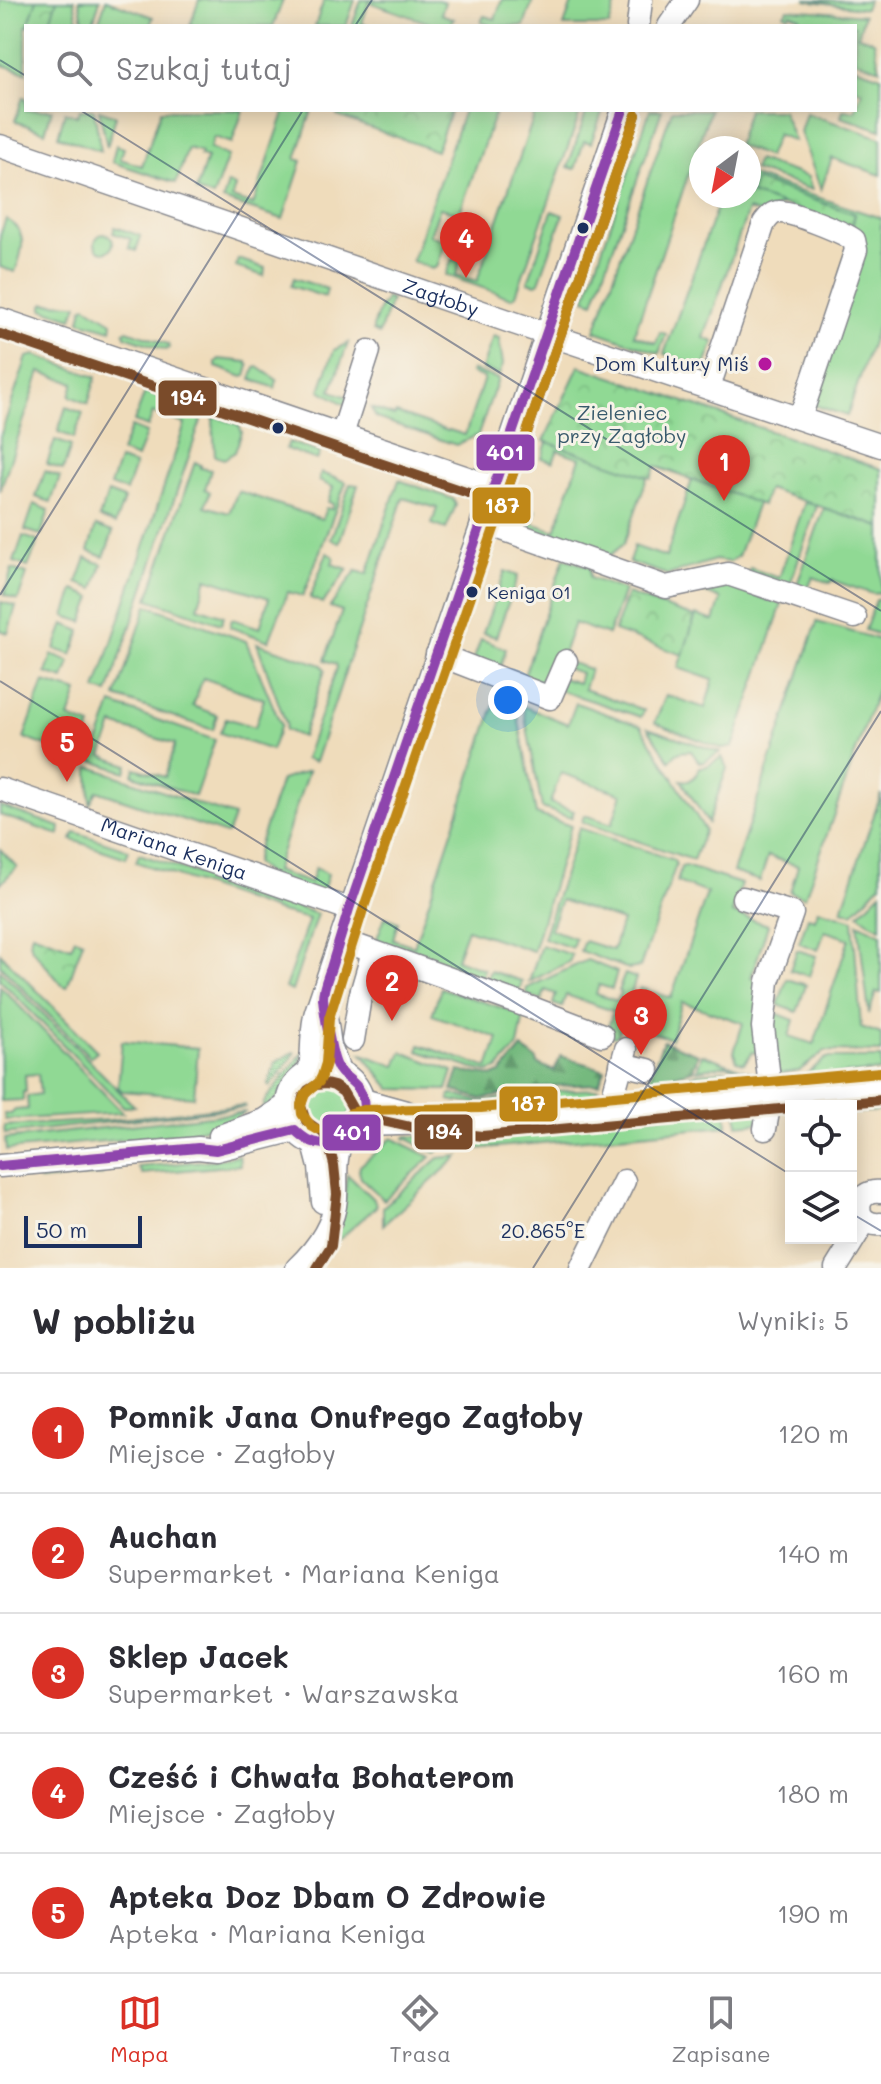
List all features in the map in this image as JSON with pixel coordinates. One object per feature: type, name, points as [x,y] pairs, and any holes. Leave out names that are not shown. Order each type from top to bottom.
[{"type":"street","points":[[670,24],[687,0]]},
{"type":"street","points":[[309,1072],[315,1015],[349,909],[622,112]]},
{"type":"street","name":"Zagłoby","points":[[0,146],[881,446]]},
{"type":"street","points":[[709,387],[764,223],[771,214],[781,211],[843,232],[854,240],[856,250],[800,418]]},
{"type":"street","points":[[0,319],[494,487]]},
{"type":"street","points":[[342,435],[369,351]]},
{"type":"street","points":[[482,522],[666,587],[728,574],[855,617]]},
{"type":"street","points":[[437,654],[550,698],[566,661]]},
{"type":"street","name":"Mariana Keniga","points":[[0,789],[349,909]]},
{"type":"street","points":[[743,898],[792,913],[768,981],[764,1011],[771,1096],[765,1129]]},
{"type":"street","points":[[341,940],[602,1035]]},
{"type":"street","points":[[353,1040],[360,997],[373,952]]},
{"type":"street","points":[[323,995],[330,1046],[339,1071]]},
{"type":"street","points":[[612,1111],[623,1057],[648,1070]]},
{"type":"street","points":[[339,1071],[354,1083],[363,1100],[363,1113],[358,1125],[341,1142],[314,1144],[295,1130],[289,1119],[287,1105],[293,1085],[309,1072],[339,1071]]},
{"type":"street","points":[[358,1125],[482,1122],[881,1086]]},
{"type":"street","points":[[363,1100],[420,1116],[482,1122]]},
{"type":"street","points":[[198,1148],[212,1139],[264,1120],[287,1105]]},
{"type":"street","points":[[0,1166],[198,1148],[216,1150],[295,1130]]},
{"type":"street","points":[[297,1268],[327,1233],[334,1210],[337,1151],[341,1142]]},
{"type":"street","points":[[314,1144],[323,1194],[318,1242]]},
{"type":"street","points":[[581,1268],[624,1181]]},
{"type":"street","points":[[836,1268],[873,1222],[861,1215],[860,1202],[869,1192],[881,1192]]},
{"type":"green space","points":[[0,0],[74,0],[79,24],[24,24],[24,72],[0,64]]},
{"type":"green space","points":[[37,0],[57,0],[49,24],[28,24]]},
{"type":"green space","points":[[79,0],[100,0],[93,24],[84,24]]},
{"type":"green space","points":[[106,0],[153,17],[151,24],[98,24]]},
{"type":"green space","points":[[199,0],[283,0],[274,24],[191,24]]},
{"type":"green space","points":[[324,0],[355,0],[347,24],[316,24]]},
{"type":"green space","points":[[361,0],[438,0],[445,2],[441,14],[454,19],[450,24],[429,24],[369,2],[362,23],[364,24],[353,24]]},
{"type":"green space","points":[[502,0],[533,0],[525,24],[481,22],[484,16],[495,19]]},
{"type":"green space","points":[[573,0],[617,0],[610,24],[565,24]]},
{"type":"green space","points":[[805,0],[862,1],[868,0],[865,9]]},
{"type":"green space","points":[[788,9],[864,15],[858,36],[874,41],[880,69],[857,61],[857,24],[797,24],[800,17],[784,14]]},
{"type":"green space","points":[[857,68],[881,76],[881,130],[841,117],[842,112],[857,112],[862,91],[857,89]]},
{"type":"green space","points":[[23,97],[24,112],[51,112],[45,132],[15,121]]},
{"type":"green space","points":[[65,112],[77,116],[79,112],[94,112],[101,151],[58,136]]},
{"type":"green space","points":[[99,112],[116,116],[107,147]]},
{"type":"green space","points":[[160,112],[242,112],[232,143],[214,137],[210,148],[228,156],[213,197],[196,191],[207,158],[200,156],[201,152],[188,148],[176,183],[112,162],[116,145],[124,148],[120,159],[142,166]]},
{"type":"green space","points":[[284,112],[311,112],[296,159],[302,161],[283,219],[223,200],[228,183],[235,186],[232,198],[253,205]]},
{"type":"green space","points":[[338,112],[450,112],[436,151],[337,116]]},
{"type":"green space","points":[[463,112],[495,112],[456,223],[452,222],[455,212],[440,208],[430,235],[446,241],[437,267],[432,269],[412,261]]},
{"type":"green space","points":[[535,112],[580,112],[516,295],[511,298],[446,275],[452,259],[460,262],[456,275],[477,281]]},
{"type":"green space","points":[[586,112],[602,112],[591,143],[584,141],[575,169],[568,167]]},
{"type":"green space","points":[[649,112],[661,112],[594,302],[585,299]]},
{"type":"green space","points":[[671,112],[709,112],[701,136],[689,136],[689,172],[634,335],[656,343],[660,332],[666,334],[659,353],[595,331]]},
{"type":"green space","points":[[747,112],[783,112],[794,141],[777,134],[768,157],[761,154],[761,136],[740,136]]},
{"type":"green space","points":[[806,113],[881,138],[881,175],[832,158],[821,190],[800,132]]},
{"type":"green space","points":[[761,161],[808,177],[812,190],[761,173]]},
{"type":"green space","points":[[761,179],[881,218],[881,315],[847,416],[811,404],[855,214],[761,183]]},
{"type":"green space","points":[[761,182],[855,214],[851,228],[761,197]]},
{"type":"green space","points":[[761,186],[782,205],[761,214],[748,210],[704,338],[714,342],[704,368],[664,354],[717,208],[761,208]]},
{"type":"green space","points":[[552,211],[563,215],[539,282],[528,282]]},
{"type":"green space","points":[[6,219],[21,236],[22,249],[15,272],[0,267],[0,235]]},
{"type":"green space","points":[[115,227],[141,236],[136,251],[129,248],[131,239],[113,233]]},
{"type":"green space","points":[[104,234],[113,243],[104,252],[95,243]]},
{"type":"green space","points":[[238,259],[265,268],[264,276],[236,267]]},
{"type":"green space","points":[[294,278],[327,289],[325,297],[291,286]]},
{"type":"green space","points":[[386,298],[391,300],[379,334],[373,331],[373,327]]},
{"type":"green space","points":[[45,303],[78,305],[72,318],[43,309]]},
{"type":"green space","points":[[83,307],[112,322],[111,330],[80,321]]},
{"type":"green space","points":[[127,330],[168,344],[169,348],[166,350],[125,336]]},
{"type":"green space","points":[[493,336],[499,338],[503,364],[499,375],[482,369]]},
{"type":"green space","points":[[30,338],[103,363],[101,370],[28,346]]},
{"type":"green space","points":[[348,343],[331,391],[348,397],[346,405],[320,390],[334,350]]},
{"type":"green space","points":[[35,355],[96,377],[88,404],[70,396],[74,383],[40,372],[0,491],[0,437],[27,357]]},
{"type":"green space","points":[[219,359],[247,362],[246,376],[216,367]]},
{"type":"green space","name":"Zieleniec przy Zagłoby","points":[[579,366],[881,469],[881,527],[768,489],[762,505],[656,466],[651,478],[544,441]]},
{"type":"green space","points":[[258,367],[277,380],[275,388],[251,379]]},
{"type":"green space","points":[[472,370],[498,379],[478,435],[456,445],[376,418],[371,408],[465,435],[484,378],[471,373]]},
{"type":"green space","points":[[162,382],[211,399],[208,407],[159,390]]},
{"type":"green space","points":[[145,392],[191,407],[203,415],[108,693],[96,690],[185,424],[153,413],[148,427],[134,422]]},
{"type":"green space","points":[[66,407],[83,413],[74,438],[58,432]]},
{"type":"green space","points":[[555,416],[657,449],[624,544],[609,556],[521,525],[527,507],[536,511],[532,523],[555,531],[580,458],[558,450],[553,462],[542,458]]},
{"type":"green space","points":[[217,417],[239,425],[242,432],[235,452],[224,459],[215,456],[213,419]]},
{"type":"green space","points":[[131,427],[146,433],[137,458],[121,452]]},
{"type":"green space","points":[[55,440],[71,446],[63,470],[47,464]]},
{"type":"green space","points":[[289,442],[320,453],[317,460],[286,449]]},
{"type":"green space","points":[[119,460],[135,465],[126,491],[110,486]]},
{"type":"green space","points":[[195,462],[201,468],[211,470],[205,489],[210,492],[205,506],[229,513],[238,491],[322,519],[326,508],[332,509],[333,504],[328,502],[333,487],[319,481],[321,473],[346,482],[303,596],[288,592],[269,641],[230,627],[232,619],[260,628],[269,598],[207,578],[198,607],[224,616],[221,624],[148,599]]},
{"type":"green space","points":[[406,468],[462,485],[459,493],[401,473]]},
{"type":"green space","points":[[660,468],[762,490],[738,556],[729,562],[715,560],[668,575],[629,562],[634,546],[666,557],[692,480]]},
{"type":"green space","points":[[45,471],[60,477],[51,502],[36,497]]},
{"type":"green space","points":[[399,480],[453,499],[456,505],[446,529],[432,524],[437,508],[403,498],[315,762],[305,759],[337,668],[336,664],[325,660],[342,611],[330,607],[356,571],[367,574]]},
{"type":"green space","points":[[350,484],[358,485],[339,543],[331,539]]},
{"type":"green space","points":[[108,493],[124,499],[115,524],[99,518]]},
{"type":"green space","points":[[805,502],[817,506],[789,587],[748,573],[750,568],[779,578]]},
{"type":"green space","points":[[34,504],[49,510],[41,535],[25,530]]},
{"type":"green space","points":[[824,509],[881,527],[881,593],[873,594],[813,577],[807,591],[796,587]]},
{"type":"green space","points":[[96,526],[113,532],[104,557],[88,551]]},
{"type":"green space","points":[[23,536],[38,541],[28,567],[14,562]]},
{"type":"green space","points":[[327,553],[334,557],[332,564],[348,569],[323,603],[310,598]]},
{"type":"green space","points":[[86,558],[102,564],[94,589],[77,583]]},
{"type":"green space","points":[[564,558],[590,567],[590,578],[624,590],[608,635],[574,623],[561,659],[549,665],[541,682],[524,676]]},
{"type":"green space","points":[[12,569],[27,574],[18,600],[4,595]]},
{"type":"green space","points":[[505,571],[518,576],[496,637],[483,633]]},
{"type":"green space","points":[[727,586],[782,604],[733,747],[723,749],[655,723],[666,695],[705,708],[713,680],[678,668],[696,615],[714,621],[721,599],[699,590]]},
{"type":"green space","points":[[74,590],[92,597],[83,622],[65,616]]},
{"type":"green space","points":[[627,594],[695,617],[683,655],[614,631]]},
{"type":"green space","points":[[881,599],[881,635],[865,630],[876,600]]},
{"type":"green space","points":[[1,602],[16,606],[8,633],[0,630]]},
{"type":"green space","points":[[147,605],[246,641],[281,725],[271,750],[220,733],[226,718],[255,727],[264,699],[203,678],[193,706],[217,715],[213,730],[116,697]]},
{"type":"green space","points":[[817,622],[881,640],[881,680],[805,897],[790,892],[798,866],[768,856],[760,881],[733,872]]},
{"type":"green space","points":[[64,624],[81,631],[72,655],[55,649]]},
{"type":"green space","points":[[481,639],[506,649],[500,668],[474,659]]},
{"type":"green space","points":[[257,643],[322,665],[325,670],[302,737],[285,730],[286,724]]},
{"type":"green space","points":[[52,655],[70,662],[64,679],[46,673]]},
{"type":"green space","points":[[571,663],[590,669],[584,689],[644,710],[641,717],[559,690],[562,678],[578,683],[581,673],[568,669]]},
{"type":"green space","points":[[44,682],[78,692],[69,718],[91,726],[80,758],[24,738]]},
{"type":"green space","points":[[501,685],[513,689],[536,814],[571,826],[533,951],[467,929],[456,959],[484,969],[481,979],[376,941],[385,917],[398,922],[393,939],[414,946]]},
{"type":"green space","points":[[576,703],[641,726],[705,830],[693,860],[582,822],[584,815],[612,824],[622,794],[561,773],[550,803],[574,811],[571,818],[542,808],[523,706],[568,724]]},
{"type":"green space","points":[[112,704],[215,740],[195,796],[133,775],[135,768],[165,777],[175,744],[113,725],[102,756],[128,765],[126,772],[92,761]]},
{"type":"green space","points":[[648,728],[720,752],[704,762],[699,762],[691,751],[676,754],[670,761]]},
{"type":"green space","points":[[722,757],[727,768],[708,823],[681,780],[689,781],[700,767]]},
{"type":"green space","points":[[91,767],[234,816],[228,833],[97,791],[90,804]]},
{"type":"green space","points":[[308,771],[275,871],[310,883],[315,868],[328,874],[322,894],[268,875],[255,863],[281,780]]},
{"type":"green space","points":[[881,794],[881,884],[853,913],[842,910]]},
{"type":"green space","points":[[0,806],[60,827],[59,835],[0,815]]},
{"type":"green space","points":[[579,828],[674,860],[676,865],[640,967],[629,969],[580,951],[584,941],[613,950],[622,921],[561,900],[550,929],[575,938],[572,948],[543,938]]},
{"type":"green space","points":[[75,832],[129,850],[126,858],[72,840]]},
{"type":"green space","points":[[0,849],[17,867],[0,884]]},
{"type":"green space","points":[[139,854],[317,914],[292,991],[285,988],[309,919],[280,912],[136,862]]},
{"type":"green space","points":[[681,867],[741,884],[732,913],[768,925],[751,978],[762,983],[760,1053],[753,1052],[744,1063],[737,1061],[734,1052],[743,1023],[682,1002],[671,1039],[628,1024],[640,988],[671,998],[707,893],[677,882]]},
{"type":"green space","points":[[881,892],[881,928],[859,914]]},
{"type":"green space","points":[[818,909],[853,920],[861,1027],[881,1034],[881,1052],[825,1051],[799,1071],[778,1074],[773,1026],[776,1013],[794,1020],[789,1036],[814,1044],[849,939],[825,931],[818,950],[799,943],[808,917],[815,919]]},
{"type":"green space","points":[[858,923],[881,934],[881,993],[876,992],[869,1014]]},
{"type":"green space","points":[[32,933],[71,947],[75,938],[83,941],[67,987],[32,949]]},
{"type":"green space","points":[[541,945],[572,955],[569,962],[529,982]]},
{"type":"green space","points":[[797,950],[816,956],[809,976],[790,970]]},
{"type":"green space","points":[[0,953],[97,1051],[90,1057],[0,965]]},
{"type":"green space","points":[[587,960],[617,972],[612,989],[599,985],[596,994],[617,1001],[625,974],[636,978],[615,1037],[606,1034],[613,1011],[566,995],[562,1007],[553,1004],[556,994],[545,990],[542,1000],[526,993],[527,988]]},
{"type":"green space","points":[[0,970],[134,1106],[124,1107],[0,980]]},
{"type":"green space","points":[[490,971],[522,981],[520,989],[516,991],[486,981]]},
{"type":"green space","points":[[787,979],[806,985],[797,1012],[778,1005]]},
{"type":"green space","points":[[0,986],[123,1113],[5,1120],[4,1114],[28,1109],[27,1096],[40,1094],[38,1074],[25,1075],[23,1100],[1,1101]]},
{"type":"green space","points":[[441,988],[524,1015],[518,1046],[498,1069],[488,1072],[474,1069],[418,1051],[420,1045],[488,1068],[498,1038],[432,1015]]},
{"type":"green space","points":[[122,1041],[198,1048],[194,1097],[122,1091],[118,1087]]},
{"type":"green space","points":[[663,1041],[698,1054],[693,1070],[652,1081],[650,1077]]},
{"type":"green space","points":[[341,1048],[350,1053],[381,1094],[373,1096],[360,1077],[345,1065]]},
{"type":"green space","points":[[522,1048],[538,1064],[554,1071],[561,1056],[605,1070],[599,1084],[553,1086],[481,1099],[452,1090],[459,1071],[493,1076],[501,1073]]},
{"type":"green space","points":[[294,1052],[270,1086],[268,1085],[276,1062]]},
{"type":"green space","points":[[303,1052],[299,1064],[278,1096],[263,1108],[264,1102]]},
{"type":"green space","points":[[402,1052],[453,1071],[447,1090],[391,1089],[362,1054],[396,1066]]},
{"type":"green space","points":[[702,1054],[756,1074],[727,1065],[697,1070]]},
{"type":"green space","points":[[826,1058],[881,1058],[881,1071],[803,1077]]},
{"type":"green space","points":[[724,1070],[754,1081],[692,1087],[695,1074]]},
{"type":"green space","points":[[692,1075],[688,1088],[621,1093],[622,1088],[640,1088]]},
{"type":"green space","points":[[325,1080],[343,1088],[351,1106],[343,1124],[325,1132],[307,1124],[299,1106],[307,1088]]},
{"type":"green space","points":[[599,1089],[596,1096],[522,1104],[484,1105],[449,1100],[451,1094],[481,1102],[554,1091]]},
{"type":"green space","points":[[881,1096],[881,1111],[857,1113],[857,1100],[831,1100]]},
{"type":"green space","points":[[245,1105],[5,1134],[4,1126],[110,1120]]},
{"type":"green space","points":[[753,1107],[759,1112],[758,1123],[738,1125],[737,1109]]},
{"type":"green space","points":[[726,1109],[727,1126],[476,1149],[475,1132]]},
{"type":"green space","points":[[246,1112],[233,1120],[184,1134],[6,1150],[5,1139]]},
{"type":"green space","points":[[392,1138],[431,1157],[384,1200],[361,1178],[359,1171],[360,1166]]},
{"type":"green space","points":[[405,1138],[450,1140],[436,1153]]},
{"type":"green space","points":[[239,1155],[240,1165],[142,1174],[138,1167],[213,1160]]},
{"type":"green space","points":[[459,1156],[383,1225],[383,1207],[439,1158]]},
{"type":"green space","points":[[103,1170],[103,1175],[39,1181],[41,1175]]},
{"type":"green space","points":[[347,1174],[375,1201],[376,1207],[336,1242],[342,1220]]},
{"type":"transit line","name":"401","points":[[0,1166],[198,1148],[216,1150],[295,1130],[310,1141],[327,1144],[344,1139],[357,1126],[363,1100],[360,1091],[341,1072],[334,1058],[324,1004],[325,986],[622,112]]},
{"type":"transit line","name":"194","points":[[507,491],[636,115]]},
{"type":"transit line","name":"187","points":[[636,115],[362,913],[329,1018],[326,1063],[322,1076],[305,1094],[302,1114],[318,1130],[335,1129],[351,1113],[363,1110],[481,1108],[880,1072]]},
{"type":"transit line","name":"194","points":[[0,334],[489,500]]},
{"type":"transit line","name":"194","points":[[317,1268],[331,1246],[337,1194],[327,1139],[306,1121],[301,1106],[303,1097],[316,1085],[334,1086],[343,1092],[354,1111],[374,1119],[419,1129],[482,1136],[785,1109]]},
{"type":"transit line","name":"194","points":[[857,1102],[881,1100]]},
{"type":"place","name":"Cześć i Chwała Bohaterom","points":[[466,278]]},
{"type":"place","name":"Dom Kultury Miś","points":[[765,364]]},
{"type":"place","name":"Pomnik Jana Onufrego Zagłoby","points":[[724,501]]},
{"type":"place","name":"Keniga 01","points":[[472,592]]},
{"type":"place","name":"Apteka Doz Dbam O Zdrowie","points":[[67,782]]},
{"type":"place","name":"Auchan","points":[[392,1021]]},
{"type":"place","name":"Sklep Jacek","points":[[641,1055]]}]
